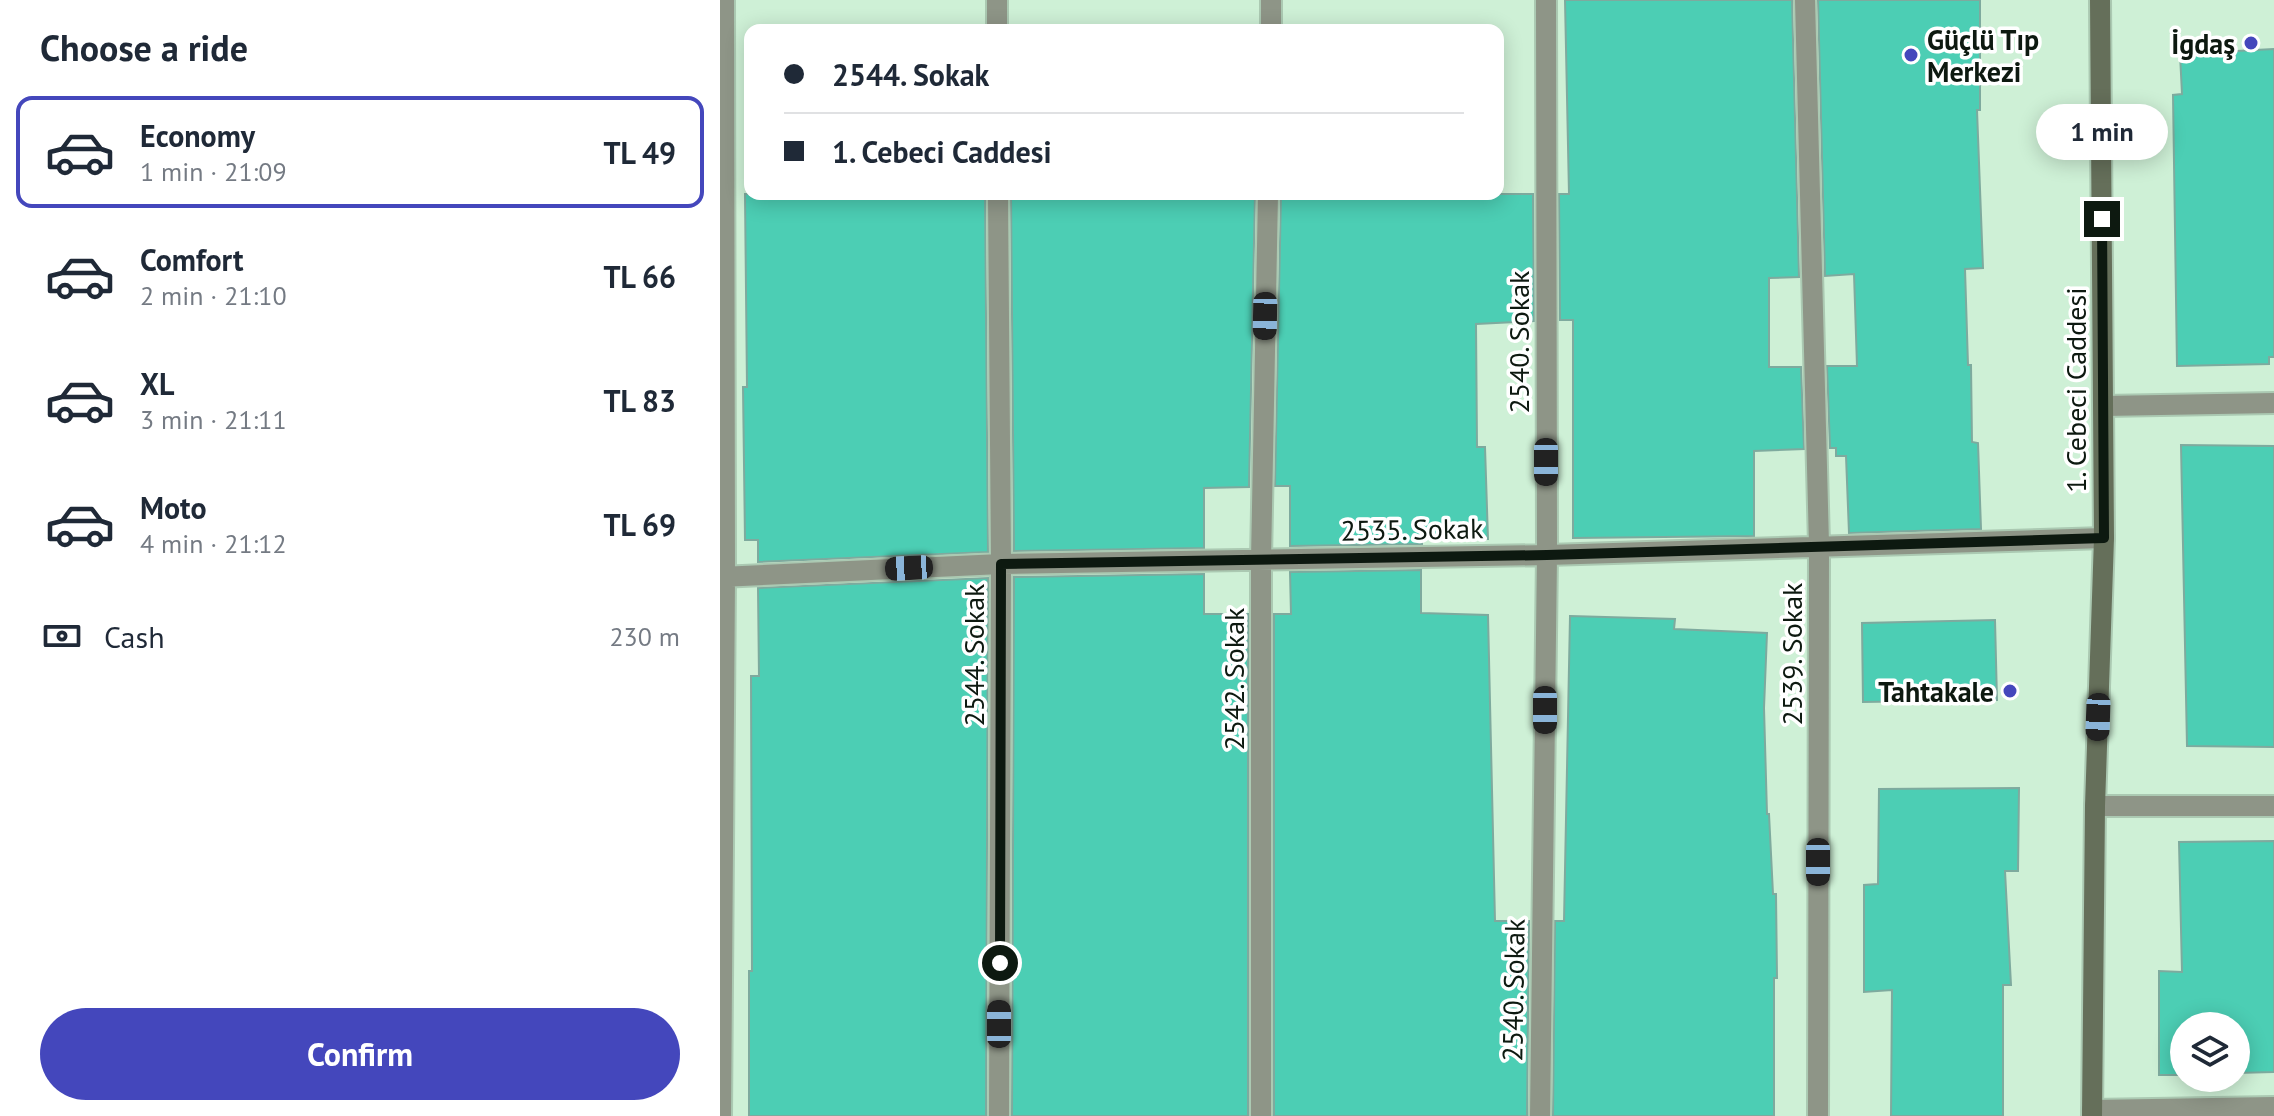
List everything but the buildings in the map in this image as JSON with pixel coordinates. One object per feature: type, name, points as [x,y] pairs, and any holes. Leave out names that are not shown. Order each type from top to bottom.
[{"type":"main road","name":"1. Cebeci Caddesi","points":[[2092,1113],[2095,806],[2104,538],[2100,0]]},
{"type":"street","points":[[721,1116],[724,0]]},
{"type":"street","points":[[997,0],[997,24]]},
{"type":"street","points":[[1271,0],[1271,24]]},
{"type":"street","name":"2540. Sokak","points":[[1540,1116],[1547,555],[1546,0]]},
{"type":"street","name":"2539. Sokak","points":[[1805,0],[1819,545],[1818,1116]]},
{"type":"street","name":"2544. Sokak","points":[[998,200],[1001,564],[999,1116]]},
{"type":"street","name":"2542. Sokak","points":[[1261,1116],[1261,560],[1268,200]]},
{"type":"street","points":[[2104,406],[2274,403]]},
{"type":"street","name":"2535. Sokak","points":[[723,577],[1001,564],[1547,555],[2104,538]]},
{"type":"street","points":[[2095,806],[2274,806]]},
{"type":"street","points":[[2092,1113],[2274,1107]]},
{"type":"place","name":"İgdaş","points":[[2251,43]]},
{"type":"place","name":"Güçlü Tıp Merkezi","points":[[1911,55]]},
{"type":"place","name":"Tahtakale","points":[[2010,691]]},
{"type":"route","points":[[1000,963],[1001,564],[1547,555],[2104,538],[2102,219]]}]
